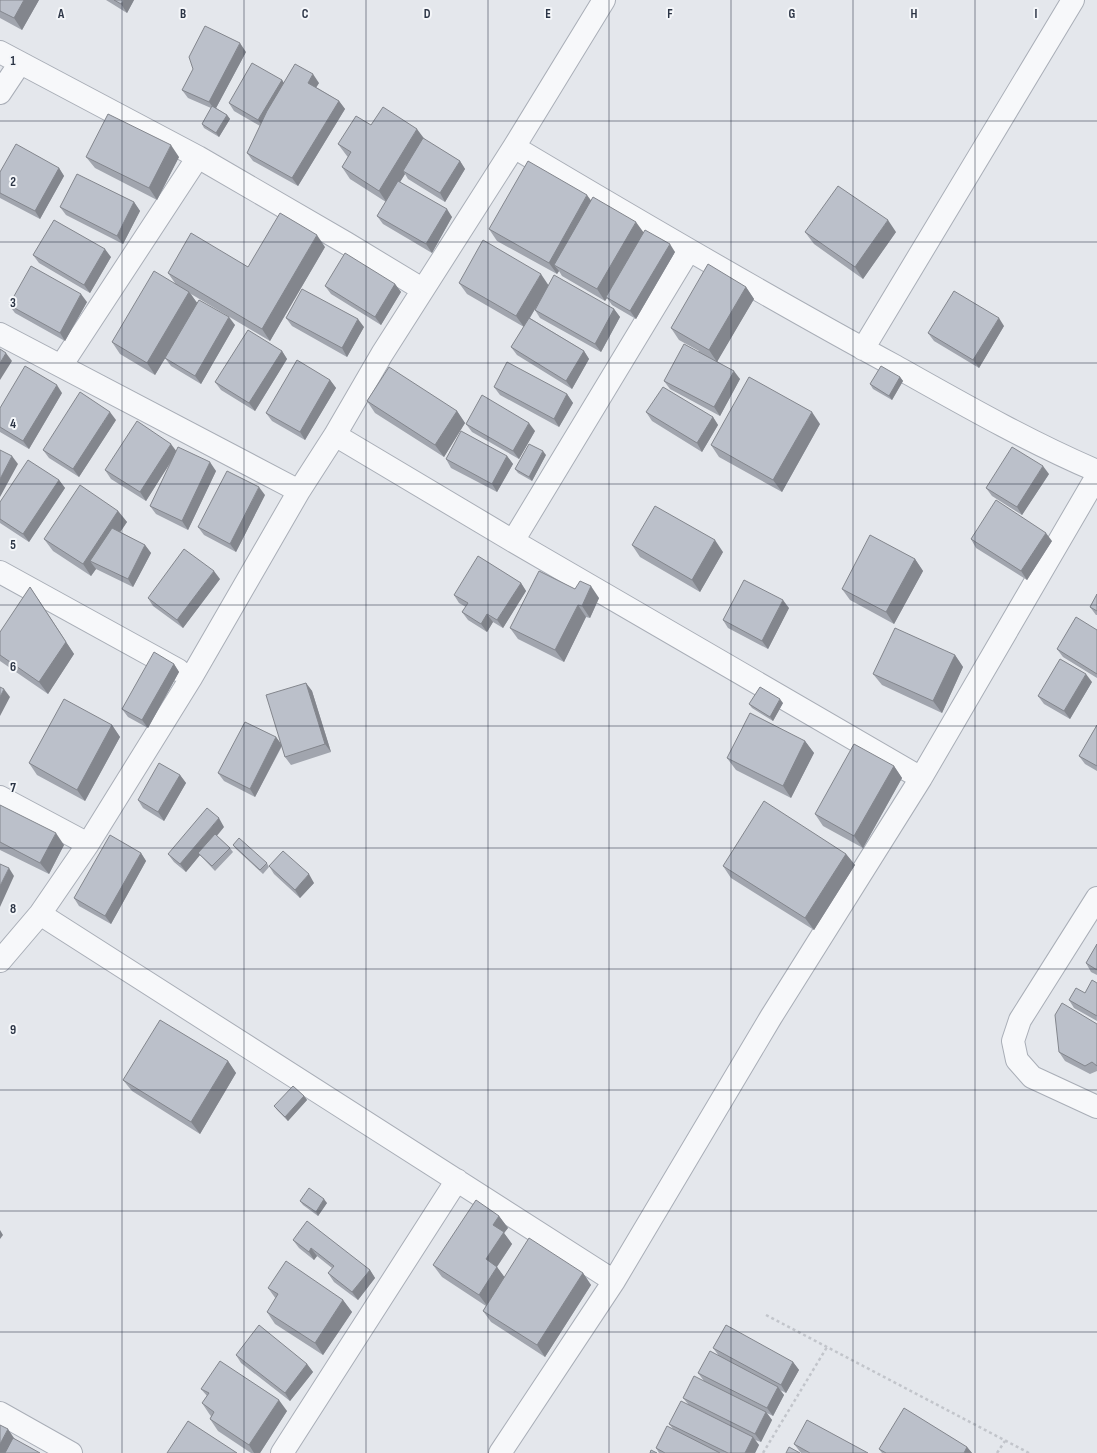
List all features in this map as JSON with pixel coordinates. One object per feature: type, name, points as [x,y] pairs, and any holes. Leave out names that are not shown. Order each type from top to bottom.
[{"type":"street","points":[[0,961],[40,914],[88,844],[192,678],[298,491],[335,435],[422,289],[514,147],[604,0]]},
{"type":"street","points":[[863,349],[1073,0]]},
{"type":"street","points":[[0,52],[198,157],[422,289]]},
{"type":"street","points":[[0,94],[20,63]]},
{"type":"street","points":[[514,147],[688,250],[863,349],[1027,439],[1097,471]]},
{"type":"street","points":[[61,366],[198,157]]},
{"type":"street","points":[[512,541],[688,250]]},
{"type":"street","points":[[0,334],[298,491]]},
{"type":"street","points":[[335,435],[512,541],[921,778]]},
{"type":"street","points":[[500,1453],[614,1281],[770,1017],[921,778],[1097,476]]},
{"type":"street","points":[[0,572],[192,678]]},
{"type":"street","points":[[0,797],[88,844]]},
{"type":"street","points":[[1097,898],[1020,1020],[1013,1041],[1017,1060],[1032,1077],[1097,1107]]},
{"type":"street","points":[[40,914],[614,1281]]},
{"type":"street","points":[[282,1453],[456,1180]]},
{"type":"street","points":[[0,1413],[71,1453]]},
{"type":"path","points":[[766,1315],[1029,1453]]},
{"type":"path","points":[[762,1453],[827,1347]]},
{"type":"path","points":[[998,1453],[1005,1441]]},
{"type":"building","points":[[0,0],[24,0],[14,18],[0,11]]},
{"type":"building","points":[[114,0],[124,0],[121,4]]},
{"type":"building","points":[[205,26],[240,43],[209,102],[182,90],[193,69],[189,57]]},
{"type":"building","points":[[252,63],[282,80],[258,120],[229,103]]},
{"type":"building","points":[[295,64],[313,74],[308,83],[339,101],[292,178],[247,153],[267,111]]},
{"type":"building","points":[[212,106],[227,115],[216,133],[202,124]]},
{"type":"building","points":[[383,107],[417,129],[379,191],[342,167],[351,152],[338,144],[356,116],[371,125]]},
{"type":"building","points":[[108,114],[171,145],[149,188],[86,157]]},
{"type":"building","points":[[423,138],[460,161],[440,193],[403,171]]},
{"type":"building","points":[[16,144],[59,168],[35,211],[0,193],[0,172]]},
{"type":"building","points":[[528,161],[587,195],[549,263],[489,229]]},
{"type":"building","points":[[77,174],[134,202],[117,236],[60,207]]},
{"type":"building","points":[[398,181],[447,209],[426,244],[377,216]]},
{"type":"building","points":[[838,186],[888,220],[855,267],[805,232]]},
{"type":"building","points":[[593,197],[636,222],[597,289],[554,265]]},
{"type":"building","points":[[280,213],[317,235],[262,329],[168,273],[191,233],[248,267]]},
{"type":"building","points":[[54,220],[105,249],[84,285],[33,255]]},
{"type":"building","points":[[645,230],[670,244],[630,311],[606,297]]},
{"type":"building","points":[[483,240],[541,274],[516,316],[459,283]]},
{"type":"building","points":[[345,253],[395,284],[375,317],[325,286]]},
{"type":"building","points":[[708,264],[746,287],[709,350],[671,328]]},
{"type":"building","points":[[31,266],[81,294],[60,333],[9,305]]},
{"type":"building","points":[[154,271],[189,292],[147,363],[112,342]]},
{"type":"building","points":[[554,275],[614,309],[595,344],[535,310]]},
{"type":"building","points":[[302,289],[358,319],[342,348],[286,318]]},
{"type":"building","points":[[954,291],[999,318],[973,360],[928,333]]},
{"type":"building","points":[[199,300],[229,317],[195,376],[165,358]]},
{"type":"building","points":[[529,318],[584,351],[566,381],[511,347]]},
{"type":"building","points":[[248,330],[282,351],[249,403],[215,382]]},
{"type":"building","points":[[684,344],[734,371],[714,407],[664,381]]},
{"type":"building","points":[[0,349],[6,353],[0,363]]},
{"type":"building","points":[[297,360],[330,380],[300,432],[266,413]]},
{"type":"building","points":[[507,362],[567,394],[554,419],[494,387]]},
{"type":"building","points":[[25,366],[57,385],[23,441],[0,427],[0,408]]},
{"type":"building","points":[[881,366],[900,377],[889,396],[870,384]]},
{"type":"building","points":[[389,367],[457,411],[435,445],[367,401]]},
{"type":"building","points":[[749,377],[812,412],[773,480],[711,445]]},
{"type":"building","points":[[663,387],[713,417],[697,443],[646,412]]},
{"type":"building","points":[[80,392],[110,412],[73,469],[43,450]]},
{"type":"building","points":[[482,395],[529,423],[513,451],[466,424]]},
{"type":"building","points":[[137,421],[171,444],[140,492],[105,470]]},
{"type":"building","points":[[461,431],[507,456],[492,484],[446,459]]},
{"type":"building","points":[[529,444],[543,451],[529,477],[515,469]]},
{"type":"building","points":[[178,447],[210,462],[182,521],[150,506]]},
{"type":"building","points":[[1012,447],[1043,466],[1017,507],[986,488]]},
{"type":"building","points":[[0,450],[12,456],[0,479]]},
{"type":"building","points":[[28,460],[59,480],[23,534],[0,519],[0,502]]},
{"type":"building","points":[[227,471],[259,487],[230,544],[198,527]]},
{"type":"building","points":[[80,485],[118,511],[83,564],[44,539]]},
{"type":"building","points":[[996,500],[1046,533],[1021,571],[971,539]]},
{"type":"building","points":[[655,506],[715,540],[692,580],[632,545]]},
{"type":"building","points":[[112,528],[145,545],[128,579],[90,561]]},
{"type":"building","points":[[870,535],[915,559],[886,612],[842,589]]},
{"type":"building","points":[[184,549],[214,571],[177,620],[148,598]]},
{"type":"building","points":[[478,556],[521,583],[497,620],[487,614],[481,624],[462,612],[468,603],[454,595]]},
{"type":"building","points":[[539,571],[575,589],[580,581],[591,586],[582,606],[578,605],[555,650],[510,628]]},
{"type":"building","points":[[744,580],[783,600],[762,641],[723,620]]},
{"type":"building","points":[[30,587],[66,642],[39,682],[0,655],[0,632]]},
{"type":"building","points":[[1097,594],[1097,611],[1090,607]]},
{"type":"building","points":[[1076,617],[1097,630],[1097,674],[1057,649]]},
{"type":"building","points":[[895,628],[955,655],[933,701],[873,674]]},
{"type":"building","points":[[154,652],[174,664],[142,720],[122,709]]},
{"type":"building","points":[[1060,659],[1086,674],[1064,711],[1038,696]]},
{"type":"building","points":[[306,683],[325,744],[285,757],[266,695]]},
{"type":"building","points":[[0,687],[4,689],[0,697]]},
{"type":"building","points":[[760,687],[780,699],[770,717],[749,704]]},
{"type":"building","points":[[64,699],[112,725],[77,790],[29,763]]},
{"type":"building","points":[[750,713],[805,741],[783,786],[727,758]]},
{"type":"building","points":[[245,722],[276,737],[250,789],[218,773]]},
{"type":"building","points":[[1097,725],[1097,766],[1079,756]]},
{"type":"building","points":[[854,744],[894,766],[854,836],[815,814]]},
{"type":"building","points":[[159,763],[180,775],[158,812],[138,800]]},
{"type":"building","points":[[764,801],[846,854],[805,918],[723,866]]},
{"type":"building","points":[[0,805],[56,833],[40,863],[0,842]]},
{"type":"building","points":[[207,808],[219,818],[180,864],[168,854]]},
{"type":"building","points":[[215,834],[230,848],[212,866],[198,853]]},
{"type":"building","points":[[110,835],[141,853],[105,916],[74,898]]},
{"type":"building","points":[[239,838],[267,863],[260,870],[233,845]]},
{"type":"building","points":[[283,851],[309,874],[295,890],[269,866]]},
{"type":"building","points":[[0,864],[9,868],[0,886]]},
{"type":"building","points":[[1097,944],[1097,970],[1086,963]]},
{"type":"building","points":[[1092,980],[1097,983],[1097,1016],[1069,1000],[1076,988],[1085,993]]},
{"type":"building","points":[[1062,1003],[1097,1024],[1097,1066],[1092,1062],[1085,1066],[1059,1052],[1055,1015]]},
{"type":"building","points":[[160,1020],[228,1061],[191,1122],[123,1080]]},
{"type":"building","points":[[293,1086],[304,1096],[285,1117],[274,1106]]},
{"type":"building","points":[[309,1188],[324,1199],[316,1212],[300,1201]]},
{"type":"building","points":[[476,1200],[499,1216],[493,1225],[504,1232],[486,1259],[497,1267],[479,1295],[433,1265]]},
{"type":"building","points":[[307,1221],[370,1270],[352,1292],[328,1273],[334,1266],[311,1248],[309,1252],[293,1240]]},
{"type":"building","points":[[529,1238],[583,1273],[537,1345],[483,1311]]},
{"type":"building","points":[[286,1261],[343,1300],[315,1343],[267,1312],[278,1294],[268,1288]]},
{"type":"building","points":[[259,1325],[307,1364],[285,1393],[236,1355]]},
{"type":"building","points":[[726,1325],[793,1362],[781,1385],[713,1348]]},
{"type":"building","points":[[710,1351],[778,1387],[767,1408],[698,1373]]},
{"type":"building","points":[[220,1361],[279,1400],[249,1445],[210,1419],[214,1412],[202,1403],[209,1393],[201,1389]]},
{"type":"building","points":[[694,1376],[766,1412],[755,1434],[683,1398]]},
{"type":"building","points":[[681,1401],[753,1437],[745,1453],[728,1453],[669,1424]]},
{"type":"building","points":[[904,1408],[967,1447],[964,1453],[886,1453],[879,1449]]},
{"type":"building","points":[[807,1420],[868,1453],[810,1453],[794,1444]]},
{"type":"building","points":[[188,1421],[237,1453],[167,1453]]},
{"type":"building","points":[[0,1425],[8,1429],[0,1444]]},
{"type":"building","points":[[667,1426],[720,1453],[665,1453],[656,1448]]},
{"type":"building","points":[[13,1438],[40,1453],[5,1453]]},
{"type":"building","points":[[789,1447],[800,1453],[786,1453]]},
{"type":"building","points":[[651,1450],[657,1453],[650,1453]]}]
